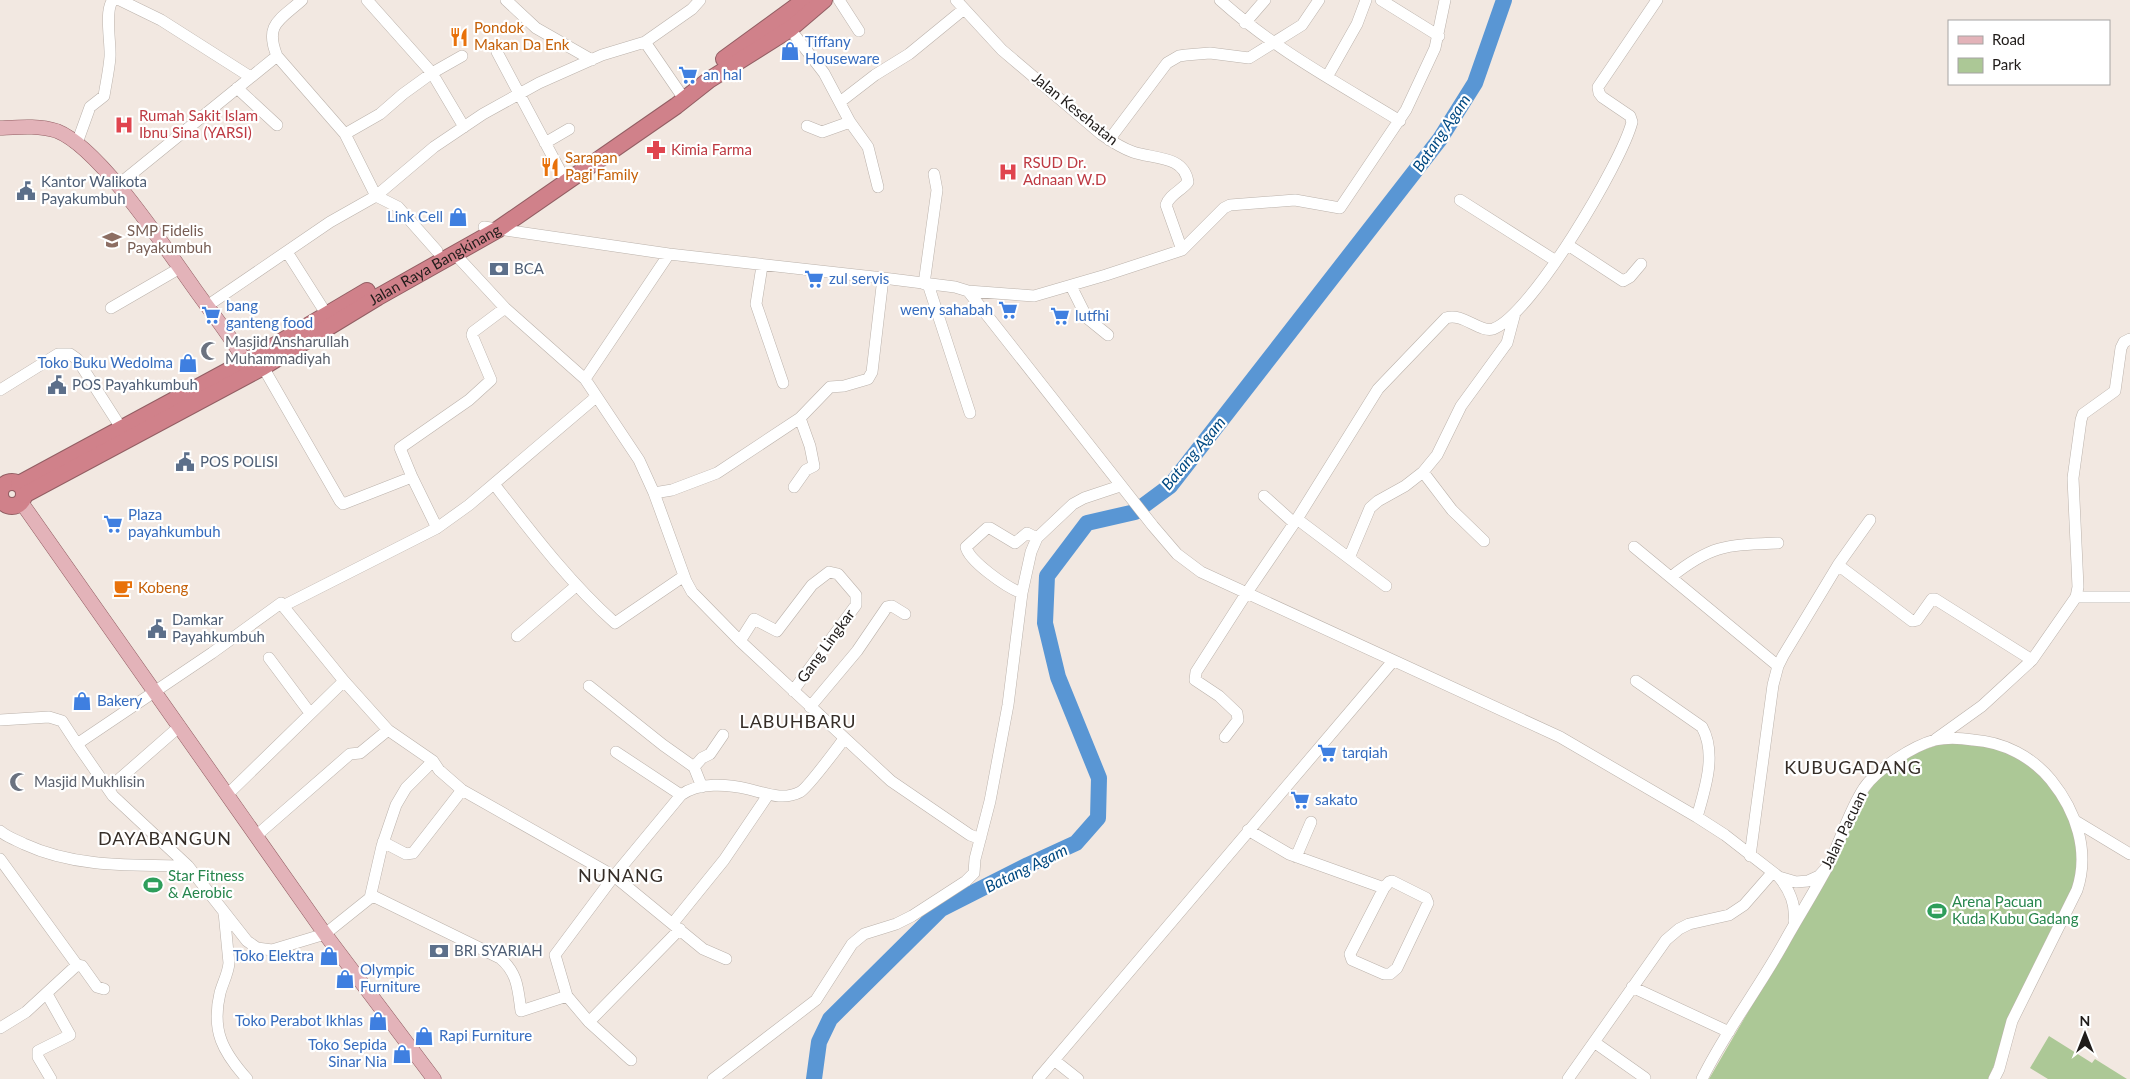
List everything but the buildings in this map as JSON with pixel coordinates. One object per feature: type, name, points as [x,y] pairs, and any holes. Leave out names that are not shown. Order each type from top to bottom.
[{"type":"highway","name":"Jalan Raya Bangkinang","points":[[253,367],[327,315],[454,254],[676,106],[707,77],[805,0]]},
{"type":"highway","name":"Jalan Raya Bangkinang","points":[[2,503],[0,493],[3,486],[12,482],[22,494],[125,434],[253,367],[376,292],[437,251],[491,229],[680,93],[790,29],[824,0]]},
{"type":"main road","points":[[0,128],[42,128],[58,132],[77,143],[118,185],[253,367]]},
{"type":"main road","points":[[22,494],[155,691],[325,934],[434,1079]]},
{"type":"street","points":[[77,143],[90,107],[104,96],[110,57],[109,16],[111,2],[114,0]]},
{"type":"street","points":[[120,0],[161,20],[250,76]]},
{"type":"street","points":[[302,0],[273,26],[271,42],[277,56],[345,134],[376,196],[398,207],[437,251]]},
{"type":"street","points":[[368,0],[432,72],[464,127]]},
{"type":"street","points":[[506,0],[536,28],[592,60]]},
{"type":"street","points":[[208,306],[330,222],[376,196],[434,147],[464,127],[538,83],[602,55],[645,42],[692,9],[700,0]]},
{"type":"street","points":[[839,0],[859,30]]},
{"type":"street","points":[[1220,0],[1245,23],[1273,42],[1400,121]]},
{"type":"street","points":[[1245,23],[1265,0]]},
{"type":"street","points":[[1109,140],[1167,63],[1173,59],[1186,54],[1210,53],[1249,58],[1302,25],[1319,0]]},
{"type":"street","points":[[1327,77],[1357,24],[1366,0]]},
{"type":"street","points":[[1382,0],[1432,32]]},
{"type":"street","points":[[491,229],[762,266],[883,278],[955,287],[968,291],[1034,296],[1182,250],[1224,208],[1230,205],[1286,200],[1331,208],[1342,207],[1400,121],[1434,51],[1432,32],[1445,0]]},
{"type":"street","points":[[1225,737],[1238,720],[1237,713],[1226,701],[1194,678],[1378,390],[1443,320],[1454,316],[1492,329],[1515,313],[1568,245],[1600,191],[1632,122],[1630,116],[1599,94],[1598,87],[1657,0]]},
{"type":"street","points":[[840,102],[875,75],[909,54],[961,3]]},
{"type":"street","name":"Jalan Kesehatan","points":[[961,3],[1002,50],[1109,140],[1132,152],[1170,160],[1182,166],[1188,182],[1183,189],[1169,198],[1166,204],[1182,250]]},
{"type":"street","points":[[790,29],[824,73],[850,122],[868,148],[878,187]]},
{"type":"street","points":[[645,42],[680,93]]},
{"type":"street","points":[[497,52],[564,178]]},
{"type":"street","points":[[118,185],[277,56]]},
{"type":"street","points":[[345,134],[380,114],[402,94],[432,72],[462,56]]},
{"type":"street","points":[[237,88],[277,125]]},
{"type":"street","points":[[807,126],[822,132],[850,122]]},
{"type":"street","points":[[545,143],[568,130]]},
{"type":"street","points":[[934,174],[937,190],[926,284],[970,413]]},
{"type":"street","points":[[1460,200],[1556,261]]},
{"type":"street","points":[[1568,245],[1623,281],[1630,277],[1641,264]]},
{"type":"street","points":[[287,252],[327,315]]},
{"type":"street","points":[[454,254],[504,308],[585,379],[635,453],[654,493],[681,563],[684,576],[692,592],[740,641],[898,787],[976,837]]},
{"type":"street","points":[[585,379],[669,254]]},
{"type":"street","points":[[762,266],[756,304],[783,383]]},
{"type":"street","points":[[111,308],[180,268]]},
{"type":"street","points":[[654,493],[672,490],[717,472],[800,418],[830,387],[844,386],[868,378],[872,372],[883,278]]},
{"type":"street","points":[[1071,286],[1087,318],[1108,335]]},
{"type":"street","points":[[968,291],[1122,488],[1177,554],[1201,572],[1246,594],[1560,737],[1697,817],[1725,835],[1776,875],[1788,890],[1793,904],[1794,924]]},
{"type":"street","points":[[437,528],[400,448],[469,400],[491,380],[472,335],[473,332],[504,308]]},
{"type":"street","points":[[1349,558],[1370,508],[1423,472],[1437,455],[1460,406],[1507,343],[1515,313]]},
{"type":"street","points":[[1934,740],[1982,706],[2032,660],[2076,597],[2078,587],[2073,468],[2080,420],[2083,414],[2115,391],[2121,348],[2124,342],[2130,339]]},
{"type":"street","points":[[0,390],[58,354],[70,354],[80,363],[125,434]]},
{"type":"street","points":[[253,367],[343,504],[412,477]]},
{"type":"street","points":[[283,606],[437,528],[469,505],[596,397]]},
{"type":"street","points":[[794,487],[806,470],[814,466],[810,446],[800,418]]},
{"type":"street","points":[[1423,472],[1452,510],[1484,541]]},
{"type":"street","points":[[494,484],[576,586],[615,623],[684,576]]},
{"type":"street","points":[[713,1079],[816,1000],[852,944],[864,934],[896,924],[912,916],[974,874],[976,837],[992,793],[1008,705],[1018,592],[1034,536],[1073,504],[1084,498],[1122,488]]},
{"type":"street","points":[[1264,496],[1295,521],[1386,586]]},
{"type":"street","points":[[1750,856],[1773,685],[1778,666],[1838,565],[1870,520]]},
{"type":"street","points":[[1018,592],[983,568],[968,554],[966,547],[987,528],[1015,542],[1026,534],[1034,536]]},
{"type":"street","points":[[1671,577],[1695,559],[1716,549],[1737,544],[1778,543]]},
{"type":"street","points":[[1634,548],[1778,666]]},
{"type":"street","points":[[1838,565],[1912,621],[1917,620],[1932,599],[1935,599],[2032,660]]},
{"type":"street","name":"Gang Lingkar","points":[[740,641],[754,619],[777,631],[812,584],[828,572],[838,574],[856,595],[858,601],[793,691]]},
{"type":"street","points":[[517,636],[576,586]]},
{"type":"street","points":[[2076,597],[2130,597]]},
{"type":"street","points":[[77,744],[212,653],[280,603],[344,681],[388,730],[433,761],[439,770],[462,790],[614,876],[702,949],[726,959]]},
{"type":"street","points":[[810,707],[857,651],[887,607],[892,606],[905,614]]},
{"type":"street","points":[[269,658],[310,713]]},
{"type":"street","points":[[1038,1079],[1393,661]]},
{"type":"street","points":[[228,794],[284,742],[310,713],[344,681]]},
{"type":"street","points":[[1636,681],[1702,727],[1707,736],[1708,780],[1697,817]]},
{"type":"street","points":[[589,686],[694,768],[702,787]]},
{"type":"street","points":[[0,720],[49,717],[62,721],[108,789],[128,812],[188,866],[247,941],[257,948],[272,950],[282,948],[325,934],[370,898],[375,897],[500,958],[508,965],[517,982],[521,1011],[567,996]]},
{"type":"street","points":[[108,789],[180,726]]},
{"type":"street","points":[[257,835],[350,754],[360,753],[388,730]]},
{"type":"street","points":[[694,768],[702,758],[710,754],[723,735]]},
{"type":"street","name":"Jalan Pacuan","points":[[1702,1079],[1827,867],[1861,794],[1869,782],[1897,759],[1934,740],[1953,738],[1984,741],[2002,746],[2025,756],[2042,770],[2057,787],[2077,822],[2081,850],[2079,885],[2012,1021],[2004,1054],[1994,1079]]},
{"type":"street","points":[[631,1060],[589,1022],[567,996],[555,955],[614,876],[681,795],[690,788],[727,786],[777,797],[801,792],[844,739]]},
{"type":"street","points":[[616,752],[681,795]]},
{"type":"street","points":[[370,898],[383,842],[393,812],[406,788],[433,761]]},
{"type":"street","points":[[383,842],[406,854],[413,853],[462,790]]},
{"type":"street","points":[[589,1022],[676,926],[768,795]]},
{"type":"street","points":[[1296,857],[1310,822]]},
{"type":"street","points":[[2077,822],[2130,854]]},
{"type":"street","points":[[1248,830],[1296,857],[1384,888]]},
{"type":"street","points":[[0,831],[32,848],[72,860],[91,863],[188,866]]},
{"type":"street","points":[[0,859],[77,965],[82,966],[97,987],[104,989]]},
{"type":"street","points":[[1776,875],[1796,882],[1808,881],[1819,876],[1827,867]]},
{"type":"street","points":[[1568,1079],[1653,956],[1672,935],[1689,924],[1729,915],[1744,905],[1776,875]]},
{"type":"street","points":[[1389,882],[1398,883],[1426,898],[1428,903],[1397,968],[1390,974],[1384,974],[1352,960],[1350,954],[1384,888],[1389,882]]},
{"type":"street","points":[[224,912],[229,963],[220,993],[217,1013],[220,1040],[229,1058],[247,1079]]},
{"type":"street","points":[[0,1028],[26,1012],[77,965]]},
{"type":"street","points":[[1632,987],[1729,1032]]},
{"type":"street","points":[[47,994],[70,1036],[38,1051],[38,1056],[51,1079]]},
{"type":"street","points":[[1594,1042],[1646,1078]]},
{"type":"street","points":[[2003,1079],[2001,1069],[2004,1054]]},
{"type":"street","points":[[1054,1060],[1078,1079]]},
{"type":"green space","name":"Arena Pacuan Kuda Kubu Gadang","points":[[1946,743],[1978,744],[2009,753],[2039,772],[2070,813],[2081,871],[1988,1079],[1709,1079],[1829,871],[1855,815],[1875,783],[1889,769],[1907,757]]},
{"type":"green space","points":[[2049,1036],[2092,1063],[2095,1059],[2127,1079],[2048,1079],[2030,1068]]},
{"type":"waterway","name":"Batang Agam","points":[[814,1079],[819,1042],[830,1019],[941,909],[1076,843],[1098,818],[1099,778],[1058,677],[1045,623],[1047,576],[1087,523],[1135,512],[1170,486],[1440,139],[1475,83],[1504,0]]},
{"type":"place","name":"Pondok Makan Da Enk","points":[[459,37]]},
{"type":"place","name":"Tiffany Houseware","points":[[790,51]]},
{"type":"place","name":"an hal","points":[[688,75]]},
{"type":"place","name":"Rumah Sakit Islam Ibnu Sina (YARSI)","points":[[124,125]]},
{"type":"place","name":"Kimia Farma","points":[[656,150]]},
{"type":"place","name":"Sarapan Pagi Family","points":[[550,167]]},
{"type":"place","name":"RSUD Dr. Adnaan W.D","points":[[1008,172]]},
{"type":"place","name":"Kantor Walikota Payakumbuh","points":[[26,191]]},
{"type":"place","name":"Link Cell","points":[[458,217]]},
{"type":"place","name":"SMP Fidelis Payakumbuh","points":[[112,240]]},
{"type":"place","name":"BCA","points":[[499,269]]},
{"type":"place","name":"zul servis","points":[[814,279]]},
{"type":"place","name":"weny sahabah","points":[[1008,310]]},
{"type":"place","name":"bang ganteng food","points":[[211,315]]},
{"type":"place","name":"lutfhi","points":[[1060,316]]},
{"type":"place","name":"Masjid Ansharullah Muhammadiyah","points":[[210,351]]},
{"type":"place","name":"Toko Buku Wedolma","points":[[188,363]]},
{"type":"place","name":"POS Payahkumbuh","points":[[57,385]]},
{"type":"place","name":"POS POLISI","points":[[185,462]]},
{"type":"place","name":"Plaza payahkumbuh","points":[[113,524]]},
{"type":"place","name":"Kobeng","points":[[123,588]]},
{"type":"place","name":"Damkar Payahkumbuh","points":[[157,629]]},
{"type":"place","name":"Bakery","points":[[82,701]]},
{"type":"place","name":"tarqiah","points":[[1327,753]]},
{"type":"place","name":"Masjid Mukhlisin","points":[[19,782]]},
{"type":"place","name":"sakato","points":[[1300,800]]},
{"type":"place","name":"Star Fitness & Aerobic","points":[[153,885]]},
{"type":"place","name":"Arena Pacuan Kuda Kubu Gadang","points":[[1937,911]]},
{"type":"place","name":"BRI SYARIAH","points":[[439,951]]},
{"type":"place","name":"Toko Elektra","points":[[329,956]]},
{"type":"place","name":"Olympic Furniture","points":[[345,979]]},
{"type":"place","name":"Toko Perabot Ikhlas","points":[[378,1021]]},
{"type":"place","name":"Rapi Furniture","points":[[424,1036]]},
{"type":"place","name":"Toko Sepida Sinar Nia","points":[[402,1054]]},
{"type":"district","name":"LABUHBARU","points":[[798,722]]},
{"type":"district","name":"KUBUGADANG","points":[[1853,768]]},
{"type":"district","name":"DAYABANGUN","points":[[165,839]]},
{"type":"district","name":"NUNANG","points":[[621,876]]}]
